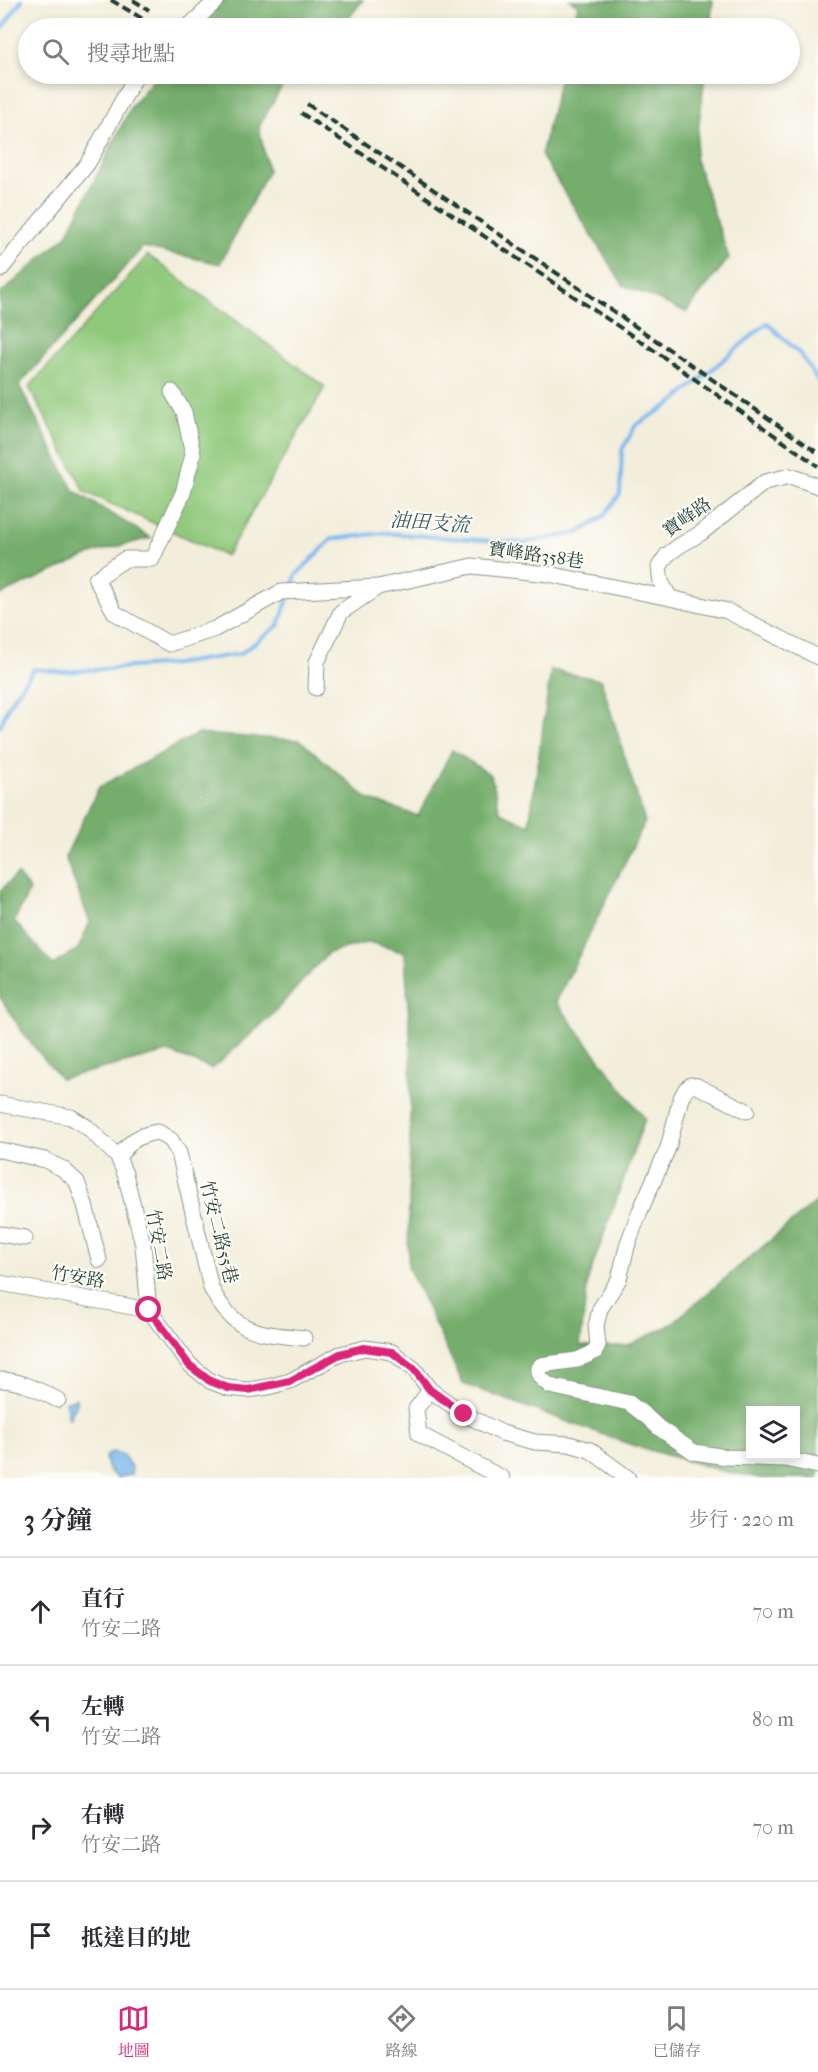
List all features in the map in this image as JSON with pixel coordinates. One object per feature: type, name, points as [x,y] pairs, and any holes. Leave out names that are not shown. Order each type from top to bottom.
[{"type":"street","points":[[198,18],[217,0]]},
{"type":"street","points":[[0,270],[88,163],[131,84]]},
{"type":"street","points":[[172,392],[184,412],[193,454],[183,493],[152,559],[125,559],[96,579],[115,613],[169,644],[215,629],[281,592],[378,587]]},
{"type":"street","name":"寶峰路","points":[[670,598],[661,582],[658,567],[667,555],[701,533],[765,482],[790,476],[818,486]]},
{"type":"street","name":"寶峰路358巷","points":[[316,688],[317,662],[341,612],[378,587],[472,566],[548,574],[670,598]]},
{"type":"street","points":[[670,598],[727,611],[818,657]]},
{"type":"street","points":[[747,1111],[697,1086],[691,1085],[686,1089],[681,1098],[668,1148],[636,1221],[619,1279],[600,1309],[597,1326],[598,1345],[595,1352],[577,1360],[541,1365],[537,1372],[540,1378],[550,1386],[629,1403],[659,1428],[694,1452],[726,1457],[785,1459],[818,1466]]},
{"type":"street","name":"竹安二路","points":[[0,1104],[71,1117],[87,1127],[117,1157],[125,1174],[143,1245],[149,1310]]},
{"type":"street","name":"竹安二路55巷","points":[[117,1157],[130,1142],[143,1134],[158,1132],[171,1140],[179,1153],[211,1288],[220,1306],[234,1320],[248,1329],[265,1334],[304,1338]]},
{"type":"street","points":[[0,1150],[45,1160],[63,1169],[77,1182],[99,1260]]},
{"type":"street","points":[[0,1234],[25,1238]]},
{"type":"street","name":"竹安路","points":[[0,1283],[149,1310]]},
{"type":"street","points":[[149,1310],[189,1365],[210,1381],[228,1388],[248,1390],[290,1381],[340,1354],[364,1348],[392,1352],[414,1369],[430,1390],[464,1414],[502,1433],[535,1442],[568,1444],[590,1450],[628,1478]]},
{"type":"street","points":[[0,1380],[35,1388],[58,1401]]},
{"type":"street","points":[[430,1390],[416,1409],[418,1434],[502,1478]]},
{"type":"green space","points":[[200,0],[363,0],[349,18],[209,18],[217,10]]},
{"type":"green space","points":[[570,0],[713,0],[711,18],[575,18],[578,5]]},
{"type":"green space","points":[[150,84],[283,84],[259,127],[268,171],[220,264],[143,247],[19,385],[74,491],[151,538],[96,552],[0,595],[0,294],[67,235],[131,107]]},
{"type":"green space","points":[[559,84],[704,84],[695,157],[729,258],[686,312],[623,285],[541,155]]},
{"type":"green space","points":[[148,255],[325,387],[226,556],[85,492],[29,387]]},
{"type":"green space","points":[[551,670],[601,680],[645,822],[556,1002],[645,1119],[588,1279],[580,1346],[627,1346],[670,1325],[818,1200],[818,1478],[760,1478],[722,1471],[632,1445],[463,1384],[408,1267],[411,1054],[405,953],[369,942],[328,953],[270,1017],[212,1069],[168,1052],[61,1079],[25,1036],[0,997],[0,891],[17,874],[30,890],[14,921],[53,965],[78,949],[90,922],[65,857],[99,787],[197,734],[300,740],[368,799],[418,816],[452,750],[491,775],[500,812],[529,825]]},
{"type":"water","points":[[76,1398],[76,1406],[69,1419],[65,1402]]},
{"type":"water","points":[[112,1452],[122,1454],[132,1468],[131,1475],[117,1478],[110,1471],[105,1457]]},
{"type":"waterway","points":[[0,31],[22,0]]},
{"type":"waterway","name":"油田支流","points":[[292,588],[296,575],[332,539],[384,533],[523,543],[578,533],[603,517],[620,494],[622,450],[636,425],[672,403],[767,323],[801,355],[818,381]]},
{"type":"waterway","name":"油田支流","points":[[0,726],[11,701],[34,669],[63,672],[175,664],[240,654],[279,625],[289,595]]},
{"type":"railway","points":[[111,0],[141,18]]},
{"type":"railway","points":[[133,0],[149,10]]},
{"type":"railway","points":[[307,104],[818,453]]},
{"type":"railway","points":[[301,113],[652,349],[818,466]]},
{"type":"route","points":[[149,1310],[189,1365],[210,1381],[228,1388],[248,1390],[290,1381],[340,1354],[364,1348],[392,1352],[414,1369],[430,1390],[464,1414]]}]
